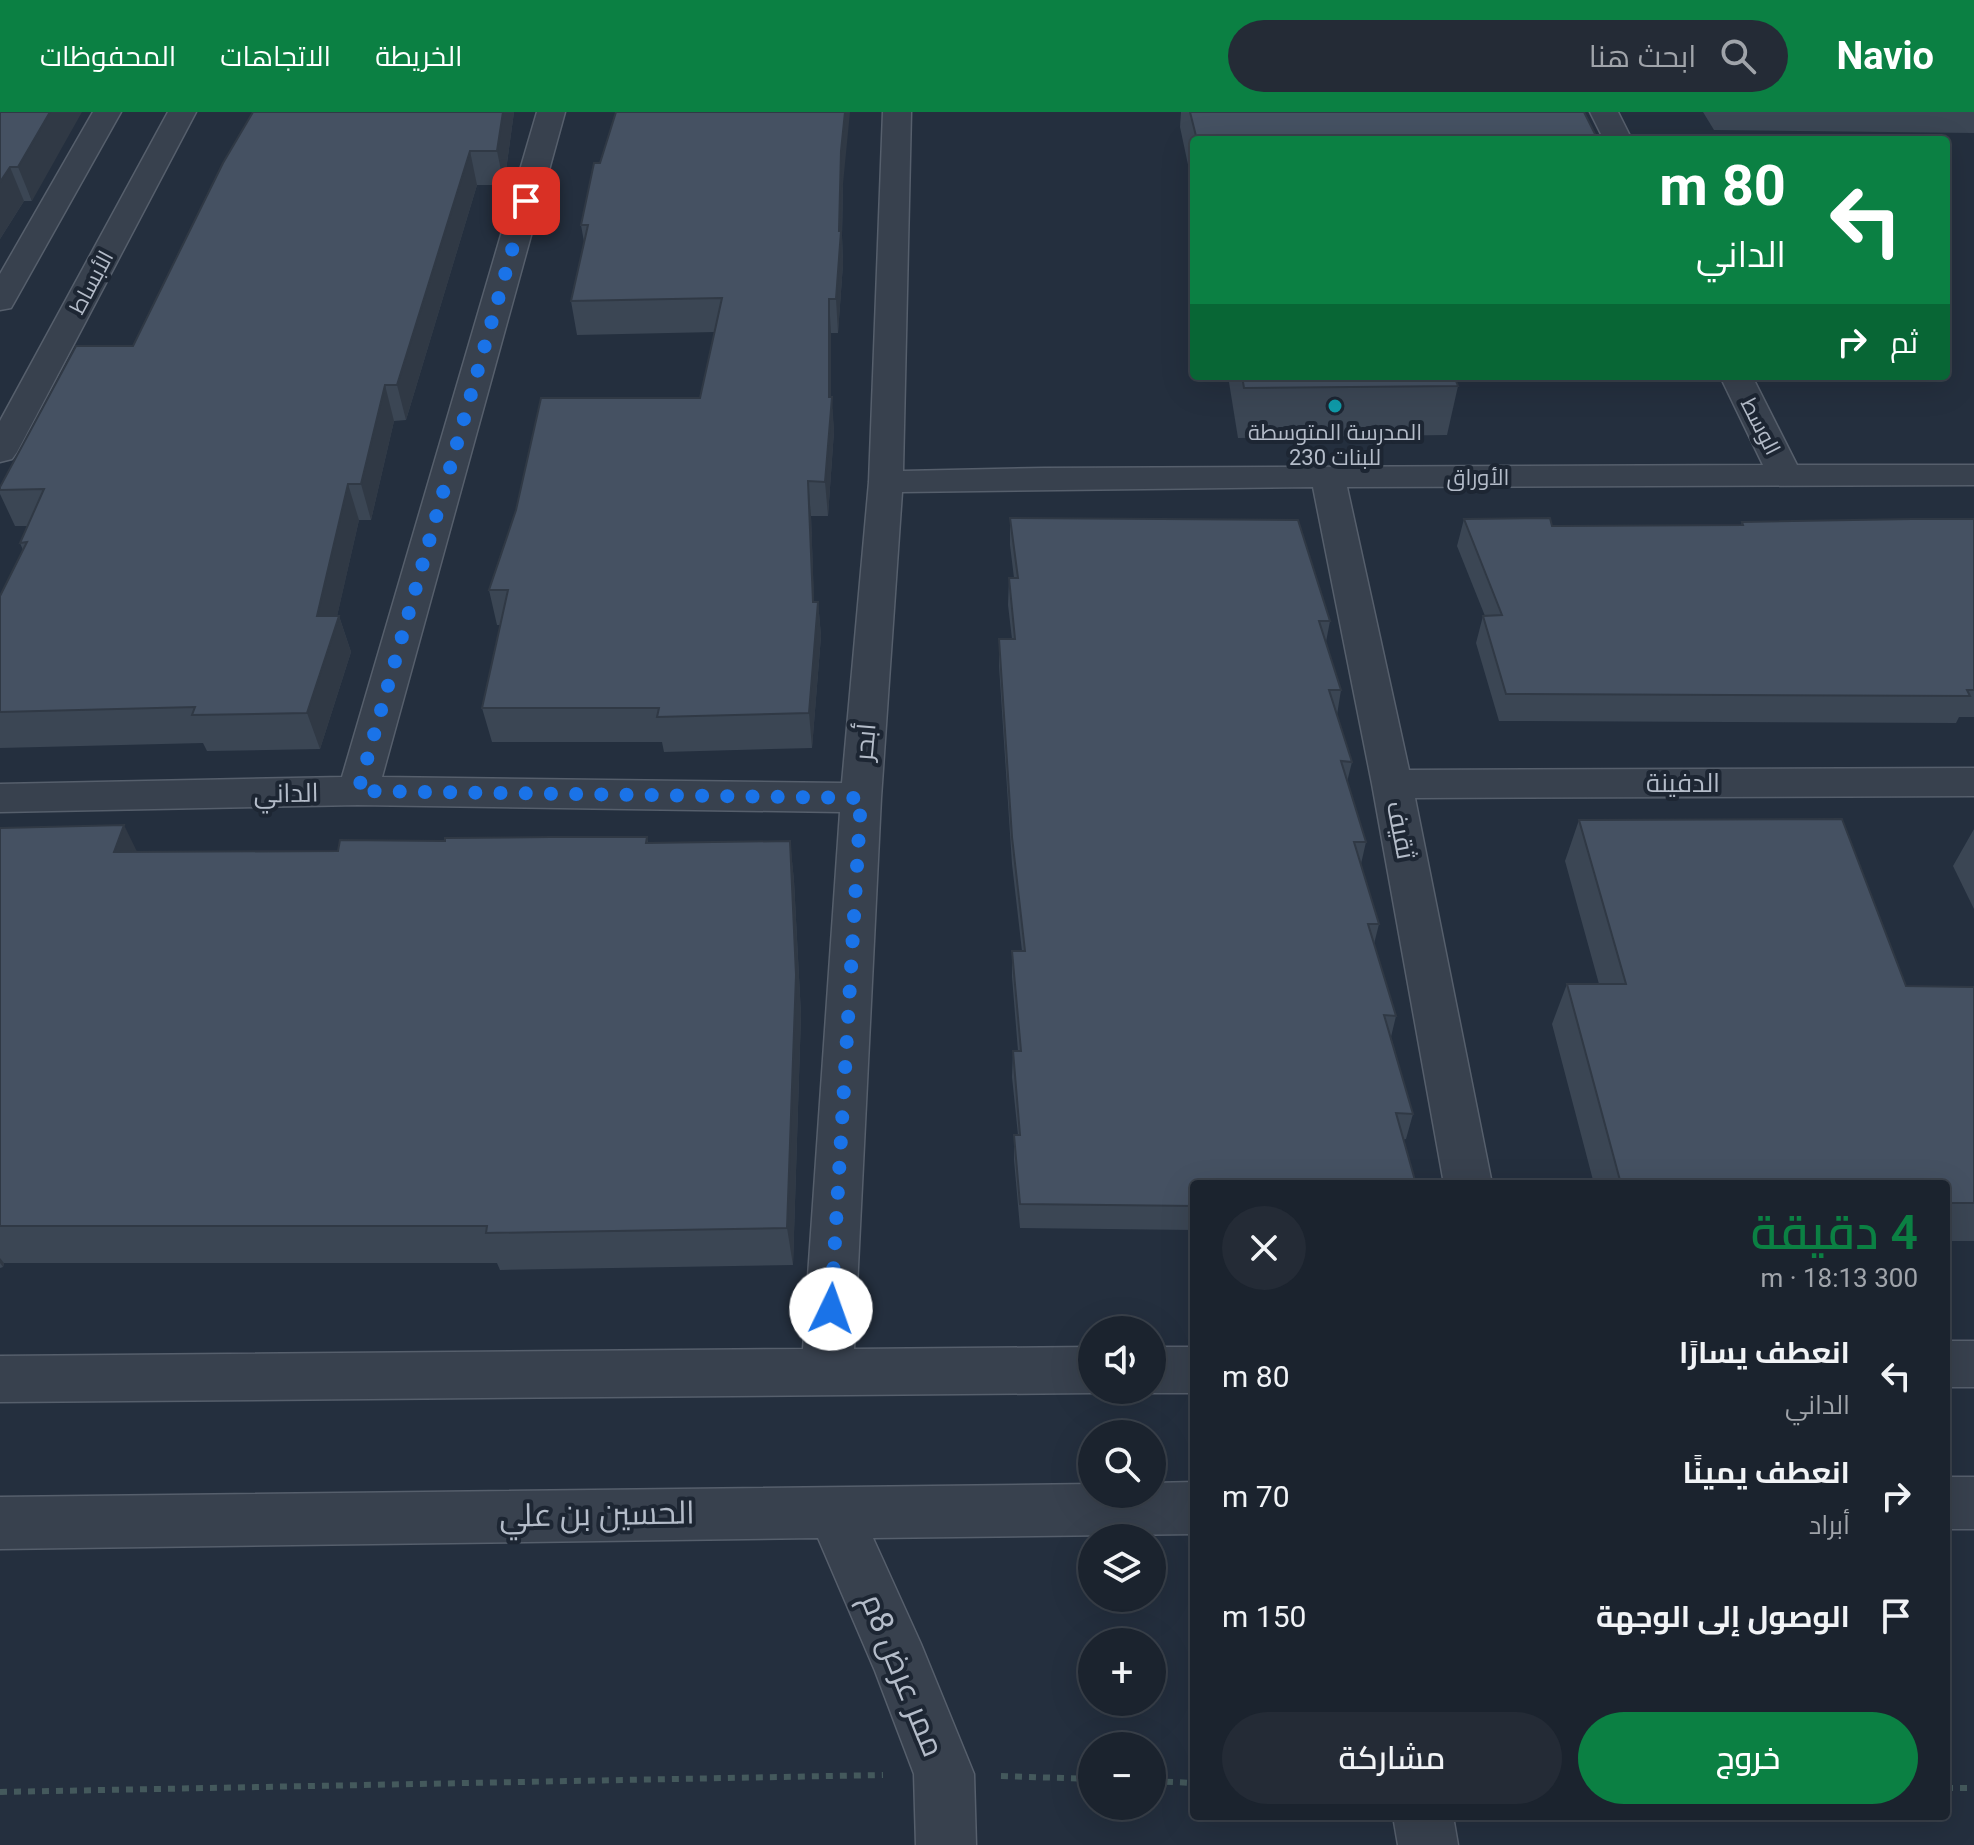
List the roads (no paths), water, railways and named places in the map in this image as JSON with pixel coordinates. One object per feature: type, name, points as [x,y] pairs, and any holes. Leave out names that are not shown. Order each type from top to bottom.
[{"type":"street","points":[[0,301],[107,112]]},
{"type":"street","name":"الأبساط","points":[[0,452],[182,112]]},
{"type":"street","points":[[358,791],[551,112]]},
{"type":"street","name":"أبحر","points":[[827,1373],[861,798],[886,482],[897,112]]},
{"type":"street","points":[[1604,112],[1616,136]]},
{"type":"street","name":"الوسط","points":[[1738,380],[1786,477]]},
{"type":"street","name":"الأوراق","points":[[886,482],[1974,475]]},
{"type":"street","name":"ثقيف","points":[[1328,477],[1392,784],[1467,1180]]},
{"type":"street","name":"الدفينة","points":[[1392,784],[1974,782]]},
{"type":"street","name":"الداني","points":[[0,798],[358,791],[861,798]]},
{"type":"street","points":[[1950,1364],[1974,1364]]},
{"type":"street","points":[[0,1379],[1078,1370]]},
{"type":"street","points":[[1166,1370],[1190,1370]]},
{"type":"street","points":[[1950,1503],[1974,1503]]},
{"type":"street","name":"الحسين بن علي","points":[[0,1523],[1190,1508]]},
{"type":"street","name":"ممر عرض 8م","points":[[833,1511],[901,1664],[944,1774],[946,1845]]},
{"type":"street","points":[[1424,1820],[1428,1845]]},
{"type":"place","name":"المدرسة المتوسطة 230 للبنات","points":[[1335,406]]}]
